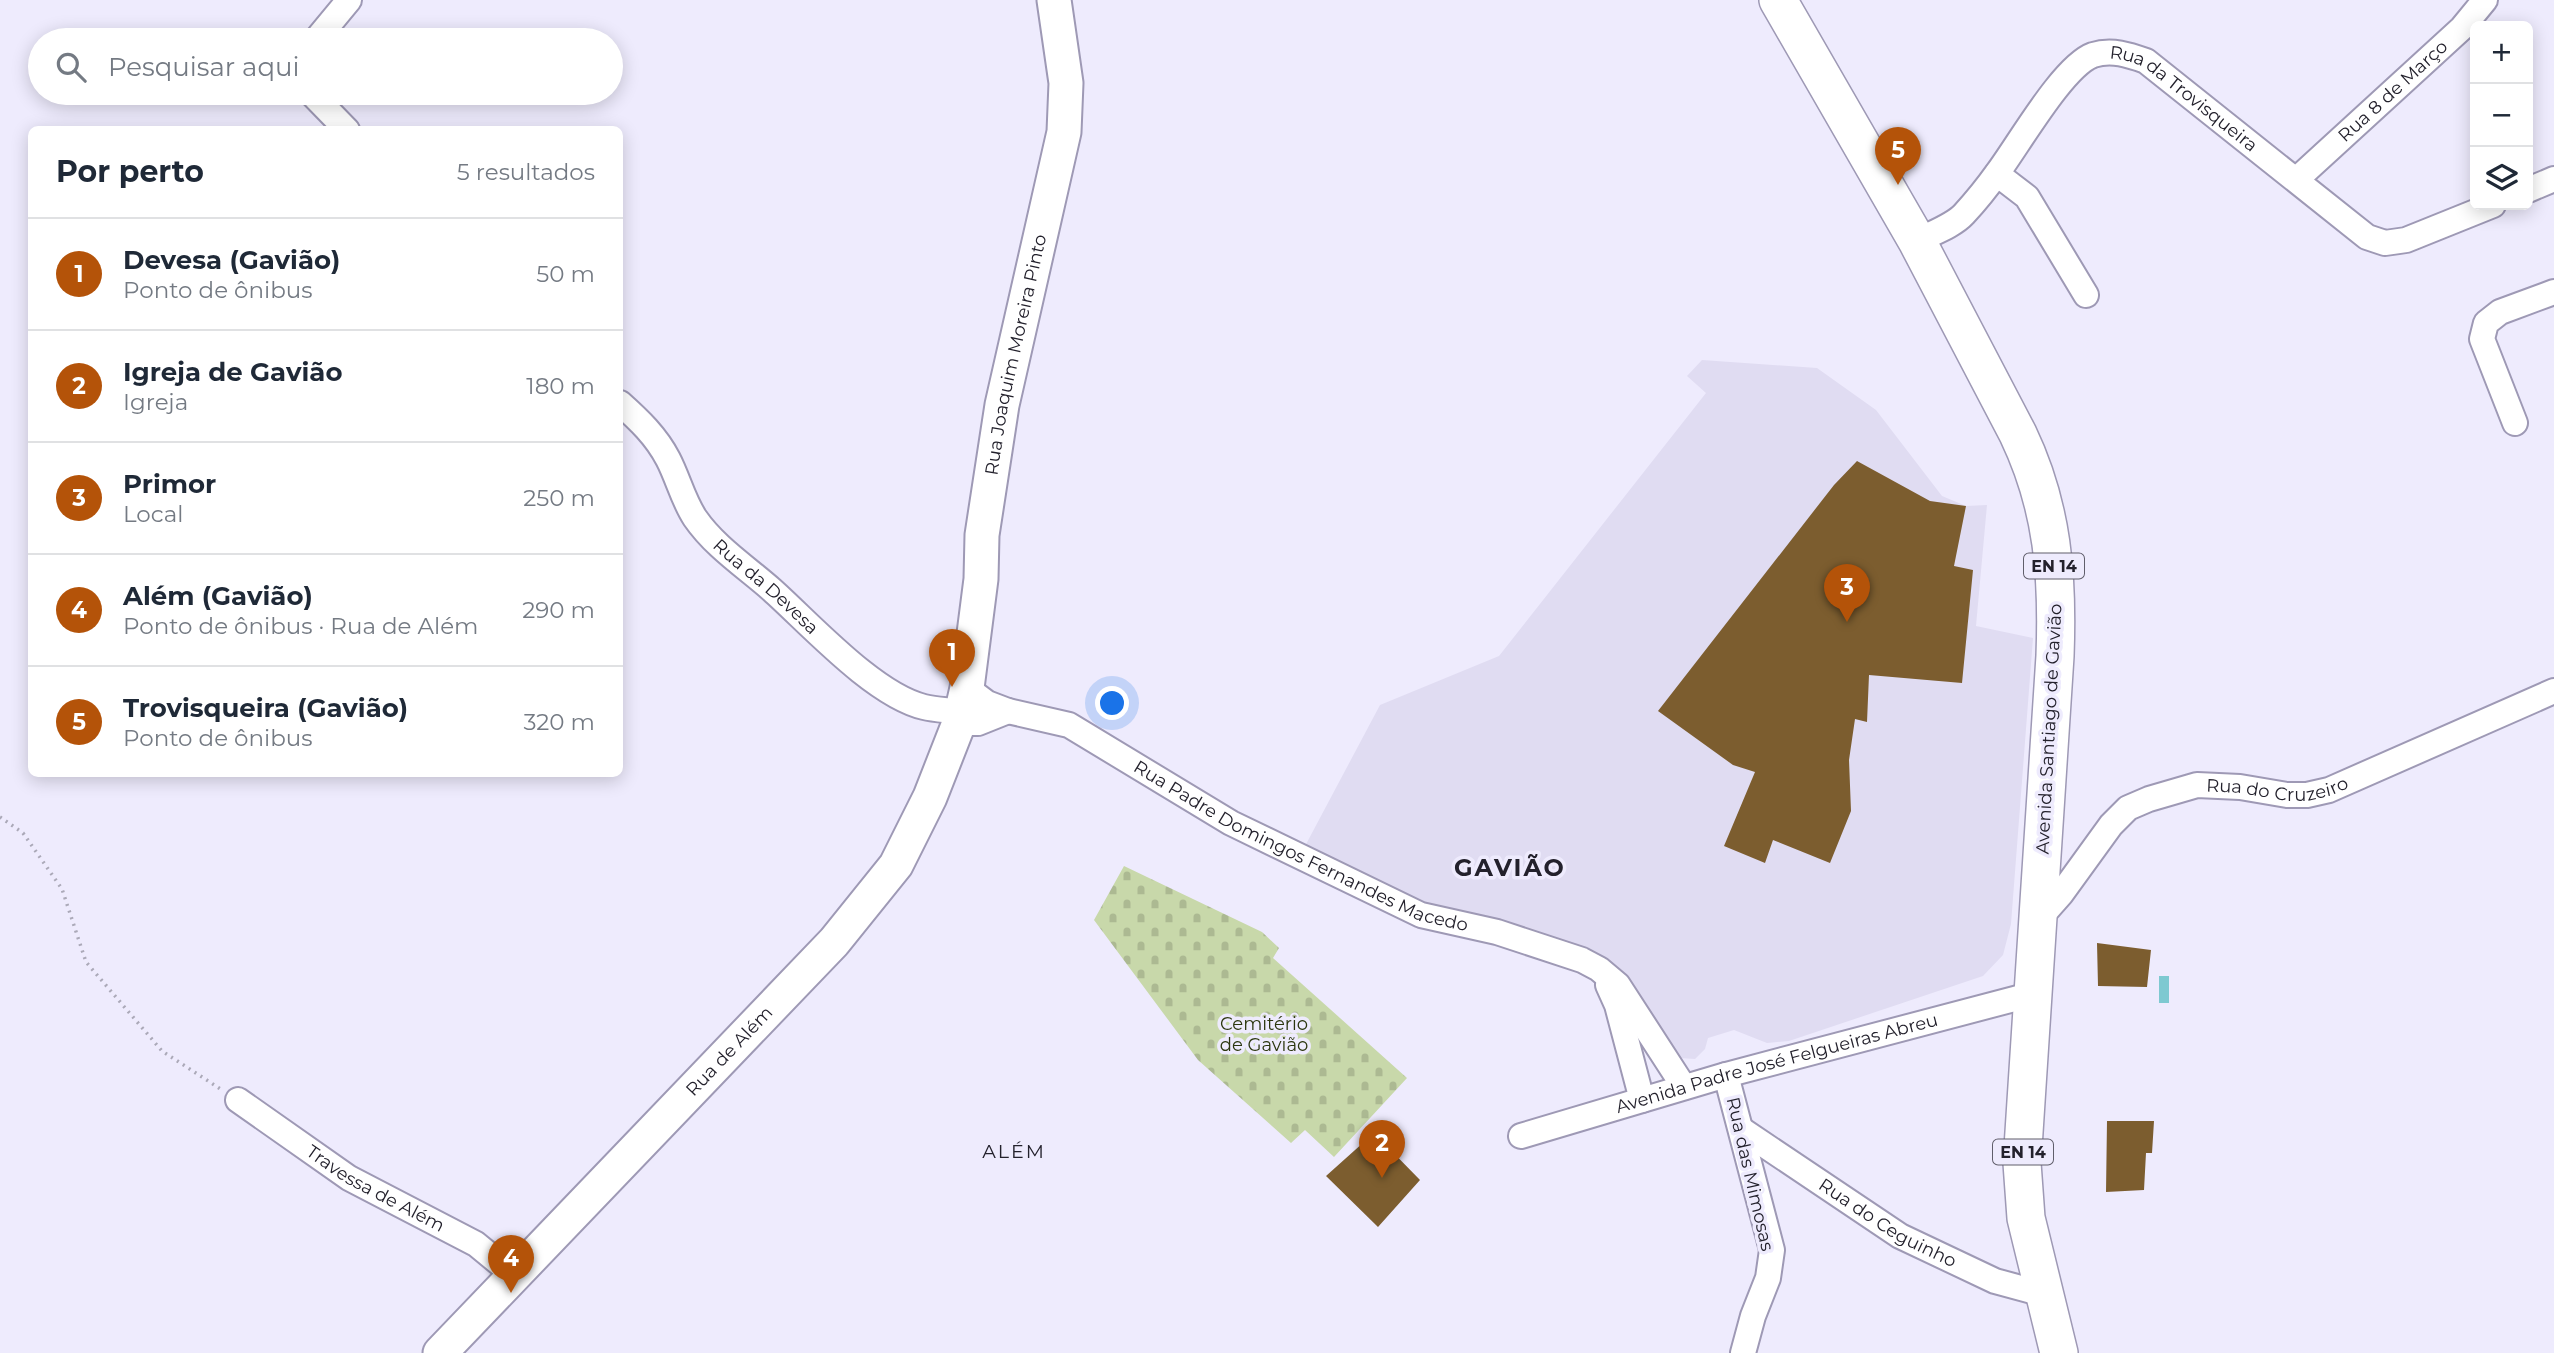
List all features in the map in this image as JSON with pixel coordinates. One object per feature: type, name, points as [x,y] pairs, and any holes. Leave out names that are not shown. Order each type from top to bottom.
[{"type":"main road","name":"Avenida Santiago de Gavião","points":[[1778,0],[1917,242],[2031,461],[2051,535],[2057,598],[2052,713],[2022,1163],[2026,1218],[2059,1353]]},
{"type":"street","points":[[326,28],[349,0]]},
{"type":"street","name":"Rua 8 de Março","points":[[2297,179],[2462,28],[2485,0]]},
{"type":"street","name":"Rua Joaquim Moreira Pinto","points":[[962,708],[981,579],[982,535],[1002,405],[1064,132],[1066,83],[1057,16]]},
{"type":"street","name":"Rua da Trovisqueira","points":[[1917,242],[1962,217],[1997,174],[2054,92],[2075,68],[2092,55],[2113,52],[2146,61],[2367,237],[2385,243],[2406,240],[2481,210]]},
{"type":"street","points":[[323,105],[343,126]]},
{"type":"street","points":[[1997,174],[2027,197],[2086,295]]},
{"type":"street","points":[[2533,188],[2554,179]]},
{"type":"street","points":[[2515,424],[2482,339],[2486,323],[2500,312],[2554,292]]},
{"type":"street","name":"Rua da Devesa","points":[[623,406],[656,439],[695,518],[707,533],[737,562],[775,592],[822,638],[887,689],[922,707],[962,708]]},
{"type":"street","name":"Rua do Cruzeiro","points":[[2038,920],[2061,894],[2111,825],[2128,808],[2197,785],[2287,795],[2307,795],[2329,790],[2554,691]]},
{"type":"street","name":"Rua Padre Domingos Fernandes Macedo","points":[[962,708],[987,703],[1008,711],[1069,725],[1231,823],[1421,915],[1497,932],[1583,960],[1618,985],[1630,1000],[1684,1087]]},
{"type":"street","points":[[962,708],[978,723],[1008,711]]},
{"type":"street","name":"Rua de Além","points":[[440,1353],[834,942],[879,888],[896,865],[930,797],[962,708]]},
{"type":"street","points":[[1599,969],[1617,1006],[1642,1100]]},
{"type":"street","name":"Avenida Padre José Felgueiras Abreu","points":[[1521,1136],[1726,1075],[2033,994]]},
{"type":"street","name":"Rua das Mimosas","points":[[1726,1075],[1772,1250],[1768,1278],[1753,1316],[1743,1353]]},
{"type":"street","name":"Travessa de Além","points":[[238,1100],[349,1178],[476,1244],[514,1276]]},
{"type":"street","name":"Rua do Ceguinho","points":[[1742,1130],[1899,1236],[1995,1281],[2043,1294]]},
{"type":"path","points":[[0,817],[23,833],[62,889],[86,961],[162,1051],[238,1100]]},
{"type":"shaded area","points":[[1702,360],[1817,368],[1876,410],[1942,496],[1966,506],[1987,505],[1976,626],[2033,638],[2011,924],[2003,955],[1983,976],[1789,1041],[1767,1043],[1734,1030],[1708,1038],[1705,1049],[1695,1059],[1679,1058],[1609,961],[1562,942],[1436,911],[1304,848],[1380,705],[1499,656],[1706,393],[1687,376]]},
{"type":"green space","name":"Cemitério de Gavião","points":[[1124,866],[1262,932],[1279,948],[1273,958],[1407,1078],[1334,1157],[1305,1130],[1291,1143],[1198,1060],[1094,920]]},
{"type":"water","points":[[2159,976],[2169,976],[2169,1003],[2159,1003]]},
{"type":"building","points":[[1857,461],[1930,501],[1966,506],[1954,566],[1973,570],[1962,683],[1869,675],[1867,722],[1855,719],[1849,760],[1851,811],[1830,863],[1773,840],[1765,863],[1724,846],[1755,772],[1733,765],[1658,711],[1834,485]]},
{"type":"building","points":[[2097,943],[2151,950],[2147,987],[2098,986]]},
{"type":"building","points":[[2107,1121],[2154,1121],[2152,1153],[2146,1153],[2144,1190],[2106,1192]]},
{"type":"building","points":[[1374,1133],[1420,1180],[1378,1227],[1326,1176]]},
{"type":"place","name":"Trovisqueira (Gavião)","points":[[1898,185]]},
{"type":"place","name":"Primor","points":[[1847,622]]},
{"type":"place","name":"Devesa (Gavião)","points":[[952,687]]},
{"type":"place","name":"Igreja de Gavião","points":[[1382,1178]]},
{"type":"place","name":"Além (Gavião)","points":[[511,1293]]},
{"type":"district","name":"GAVIÃO","points":[[1510,868]]},
{"type":"district","name":"ALÉM","points":[[1014,1151]]}]
